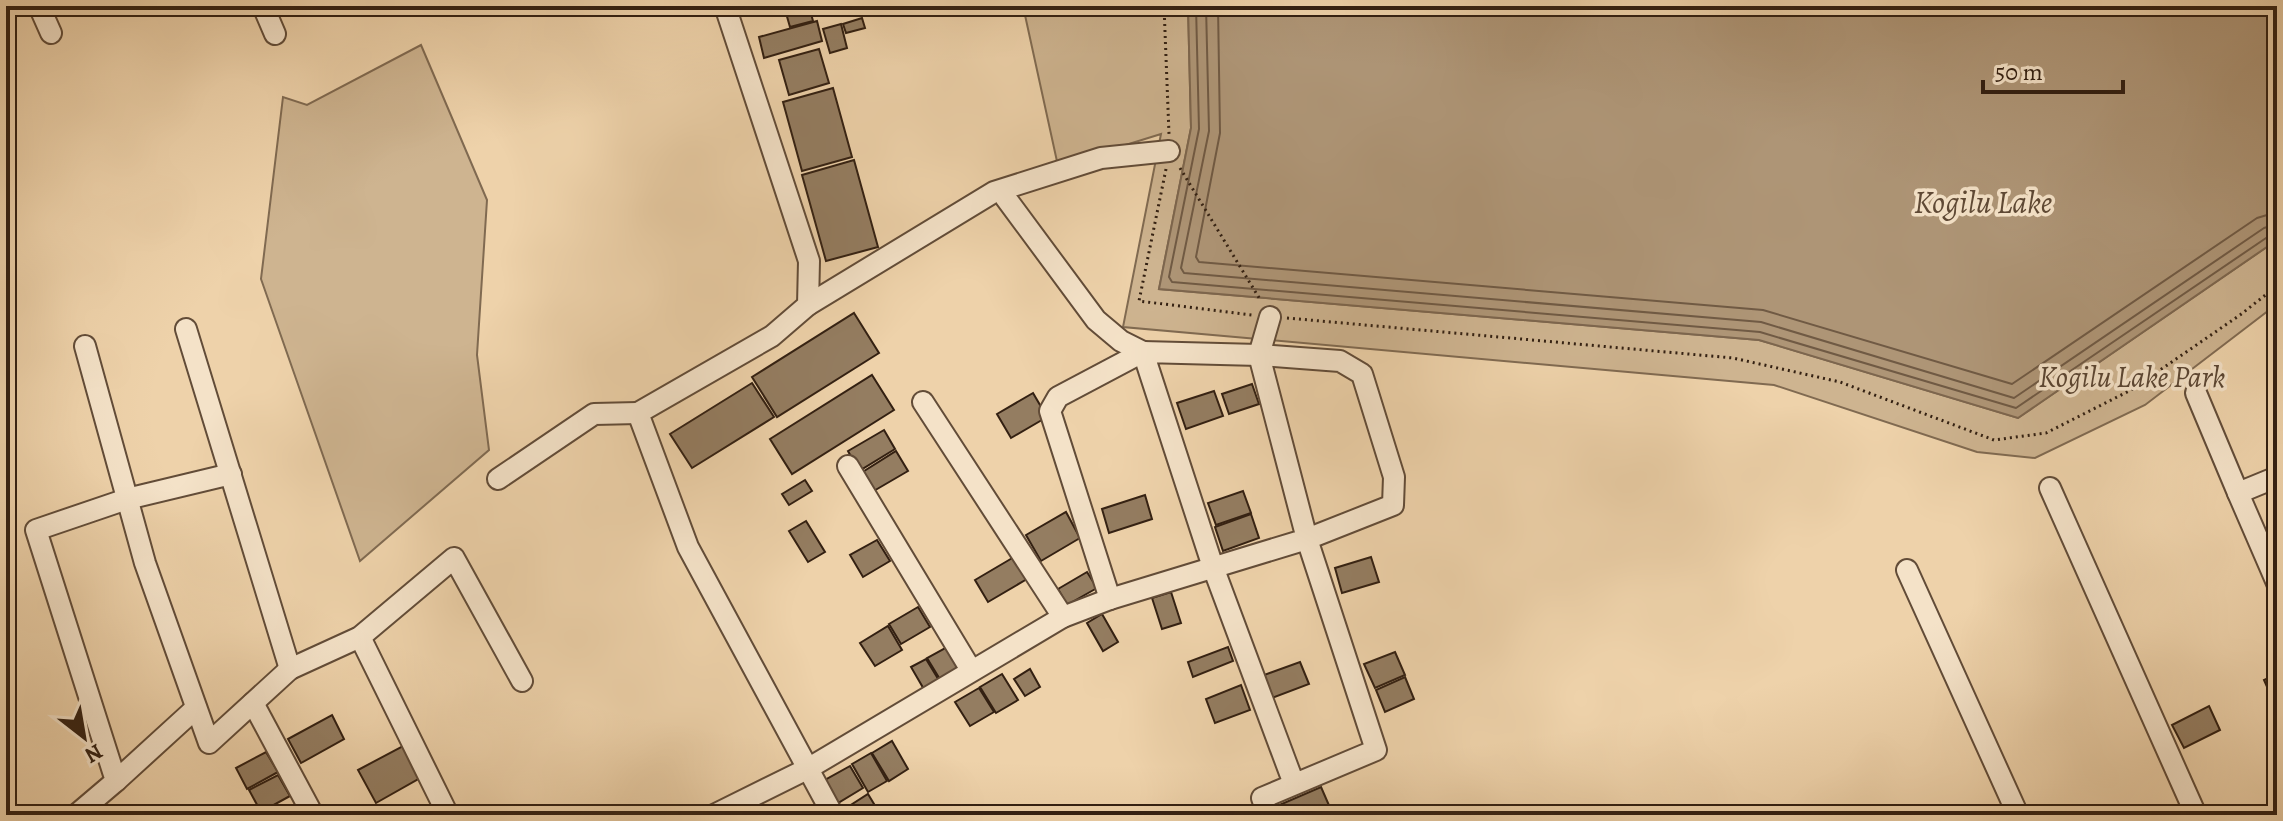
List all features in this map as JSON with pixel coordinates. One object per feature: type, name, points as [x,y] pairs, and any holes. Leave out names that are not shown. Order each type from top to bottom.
[{"type":"street","points":[[39,6],[51,33]]},
{"type":"street","points":[[263,6],[275,34]]},
{"type":"street","points":[[725,6],[809,261],[808,305]]},
{"type":"street","points":[[498,479],[594,414],[638,413],[772,336],[808,305],[994,192],[1101,158],[1169,151]]},
{"type":"street","points":[[714,815],[809,768],[1063,617],[1110,599],[1307,539],[1393,505],[1394,477],[1362,374],[1340,361],[1143,352],[1121,341],[1096,320],[1005,197]]},
{"type":"street","points":[[1268,815],[1262,798],[1376,750],[1307,539],[1259,355],[1270,317]]},
{"type":"street","points":[[186,329],[290,669]]},
{"type":"street","points":[[85,346],[145,563],[209,743],[290,669],[360,637],[454,558],[522,681]]},
{"type":"street","points":[[1143,352],[1213,567],[1294,784]]},
{"type":"street","points":[[1110,599],[1050,411],[1058,397],[1143,352]]},
{"type":"street","points":[[2196,393],[2277,583]]},
{"type":"street","points":[[923,402],[1063,617]]},
{"type":"street","points":[[638,413],[688,547],[833,815]]},
{"type":"street","points":[[848,466],[971,670]]},
{"type":"street","points":[[116,781],[36,530],[127,499],[231,474]]},
{"type":"street","points":[[2238,493],[2277,477]]},
{"type":"street","points":[[2050,488],[2196,815]]},
{"type":"street","points":[[1907,570],[2018,815]]},
{"type":"street","points":[[360,637],[448,815]]},
{"type":"street","points":[[253,703],[313,815]]},
{"type":"street","points":[[76,815],[196,708]]},
{"type":"path","points":[[1164,6],[1169,151],[1139,301],[1270,317],[1733,358],[1840,382],[1994,440],[2046,433],[2131,390],[2277,286]]},
{"type":"path","points":[[1169,151],[1270,317]]},
{"type":"green space","name":"Kogilu Lake Park","points":[[1023,6],[1188,6],[1191,128],[1159,289],[1759,340],[2018,418],[2277,240],[2277,304],[2145,405],[2035,458],[1977,452],[1774,385],[1123,327],[1161,134],[1058,166]]},
{"type":"green space","points":[[421,45],[487,200],[477,355],[489,450],[360,561],[261,279],[283,97],[307,105]]},
{"type":"water","name":"Kogilu Lake","points":[[1188,6],[2277,6],[2277,240],[2018,418],[1759,340],[1159,289],[1191,128]]},
{"type":"building","points":[[784,6],[809,6],[813,21],[790,27]]},
{"type":"building","points":[[862,18],[865,28],[846,33],[843,24]]},
{"type":"building","points":[[817,21],[822,41],[764,58],[759,37]]},
{"type":"building","points":[[841,24],[847,48],[830,53],[823,29]]},
{"type":"building","points":[[819,49],[829,83],[789,95],[779,60]]},
{"type":"building","points":[[833,88],[852,157],[802,171],[783,102]]},
{"type":"building","points":[[854,160],[878,247],[826,261],[802,175]]},
{"type":"building","points":[[854,313],[879,353],[777,417],[752,377]]},
{"type":"building","points":[[872,375],[894,410],[792,474],[770,439]]},
{"type":"building","points":[[752,383],[774,417],[692,468],[670,434]]},
{"type":"building","points":[[1252,384],[1259,404],[1229,414],[1222,394]]},
{"type":"building","points":[[1214,391],[1223,416],[1186,429],[1177,403]]},
{"type":"building","points":[[1033,393],[1047,417],[1011,438],[997,414]]},
{"type":"building","points":[[884,430],[895,449],[859,471],[848,451]]},
{"type":"building","points":[[896,451],[908,471],[872,492],[861,473]]},
{"type":"building","points":[[805,480],[812,491],[789,505],[782,494]]},
{"type":"building","points":[[1243,491],[1251,513],[1216,525],[1208,503]]},
{"type":"building","points":[[1145,495],[1152,519],[1109,533],[1102,509]]},
{"type":"building","points":[[1066,512],[1080,538],[1041,561],[1026,535]]},
{"type":"building","points":[[1251,514],[1259,538],[1223,551],[1215,527]]},
{"type":"building","points":[[806,521],[825,552],[808,562],[789,531]]},
{"type":"building","points":[[877,540],[890,561],[863,577],[850,555]]},
{"type":"building","points":[[1014,557],[1027,579],[988,602],[975,580]]},
{"type":"building","points":[[1371,557],[1379,582],[1342,593],[1335,568]]},
{"type":"building","points":[[1087,572],[1097,588],[1067,605],[1058,589]]},
{"type":"building","points":[[1171,592],[1181,623],[1162,629],[1152,598]]},
{"type":"building","points":[[918,607],[930,627],[901,644],[889,624]]},
{"type":"building","points":[[1102,614],[1118,642],[1103,651],[1087,623]]},
{"type":"building","points":[[888,626],[902,650],[875,666],[860,643]]},
{"type":"building","points":[[947,647],[960,670],[941,681],[927,658]]},
{"type":"building","points":[[1228,647],[1233,661],[1193,677],[1188,662]]},
{"type":"building","points":[[1395,652],[1405,675],[1375,688],[1364,664]]},
{"type":"building","points":[[926,659],[940,682],[925,691],[911,667]]},
{"type":"building","points":[[1300,662],[1309,684],[1272,698],[1264,675]]},
{"type":"building","points":[[1030,669],[1040,687],[1025,696],[1014,679]]},
{"type":"building","points":[[1002,674],[1018,700],[996,713],[980,687]]},
{"type":"building","points":[[2277,674],[2277,704],[2275,705],[2264,680]]},
{"type":"building","points":[[1405,677],[1414,699],[1385,712],[1376,690]]},
{"type":"building","points":[[1241,685],[1250,710],[1215,723],[1206,699]]},
{"type":"building","points":[[979,688],[994,712],[970,726],[955,702]]},
{"type":"building","points":[[2209,706],[2220,730],[2184,748],[2172,725]]},
{"type":"building","points":[[332,715],[344,739],[301,763],[288,739]]},
{"type":"building","points":[[892,741],[908,769],[889,781],[872,753]]},
{"type":"building","points":[[403,746],[420,778],[376,803],[358,770]]},
{"type":"building","points":[[266,752],[278,772],[247,789],[236,768]]},
{"type":"building","points":[[871,753],[887,781],[868,792],[852,764]]},
{"type":"building","points":[[850,766],[863,788],[838,803],[825,780]]},
{"type":"building","points":[[278,775],[290,796],[261,812],[249,790]]},
{"type":"building","points":[[1321,787],[1331,810],[1319,815],[1281,815],[1277,806]]},
{"type":"building","points":[[868,794],[877,809],[867,815],[850,815],[846,808]]}]
